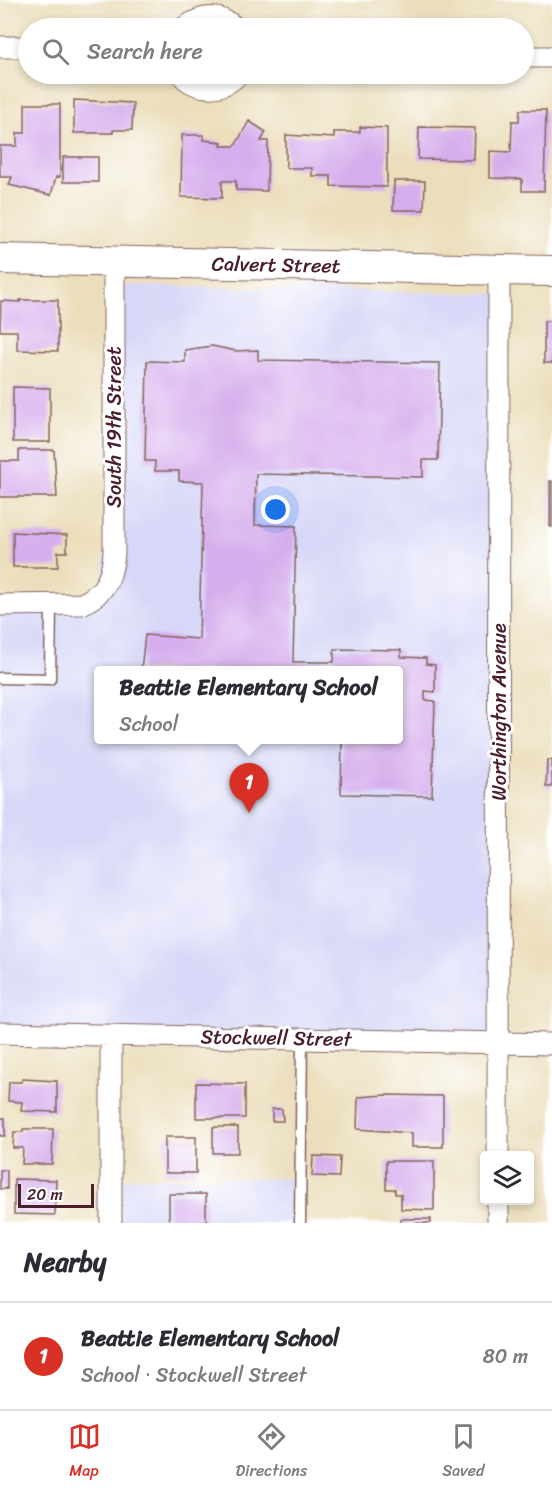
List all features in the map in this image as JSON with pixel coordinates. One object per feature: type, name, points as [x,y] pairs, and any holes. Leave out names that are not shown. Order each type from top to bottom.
[{"type":"street","points":[[197,18],[211,8],[224,18]]},
{"type":"street","points":[[0,47],[18,48]]},
{"type":"street","points":[[534,57],[552,57]]},
{"type":"street","points":[[195,84],[202,87],[221,84]]},
{"type":"street","name":"Calvert Street","points":[[0,259],[552,271]]},
{"type":"street","name":"South 19th Street","points":[[51,606],[82,604],[103,590],[110,579],[114,553],[114,261]]},
{"type":"street","name":"Worthington Avenue","points":[[498,1151],[499,269]]},
{"type":"street","points":[[0,605],[51,606]]},
{"type":"street","name":"Stockwell Street","points":[[0,1033],[552,1044]]},
{"type":"street","points":[[111,1035],[111,1223]]},
{"type":"street","points":[[498,1205],[498,1223]]},
{"type":"lane","points":[[0,678],[50,679],[51,606]]},
{"type":"lane","points":[[300,1223],[302,1038]]},
{"type":"shaded area","points":[[114,285],[499,294],[499,1042],[0,1033],[0,605],[70,606],[103,590]]},
{"type":"shaded area","points":[[111,1178],[301,1179],[300,1223],[111,1223]]},
{"type":"building","points":[[74,100],[133,103],[132,130],[113,130],[113,133],[74,133]]},
{"type":"building","points":[[25,104],[60,104],[60,177],[56,177],[51,195],[9,185],[12,177],[0,177],[0,146],[17,146],[17,133],[25,133]]},
{"type":"building","points":[[520,110],[546,110],[544,191],[522,191],[522,179],[490,178],[490,151],[511,152],[512,121],[519,121]]},
{"type":"building","points":[[249,121],[266,132],[261,141],[268,141],[267,191],[236,190],[236,181],[222,181],[222,198],[181,197],[182,135],[204,135],[204,140],[222,142],[221,146],[235,146]]},
{"type":"building","points":[[360,127],[387,128],[387,187],[331,186],[331,176],[312,176],[312,168],[286,168],[286,135],[334,138],[334,132],[360,132]]},
{"type":"building","points":[[419,127],[475,128],[474,160],[418,159]]},
{"type":"building","points":[[63,157],[98,157],[98,182],[63,182]]},
{"type":"building","points":[[394,181],[425,181],[424,210],[393,210]]},
{"type":"building","points":[[20,300],[58,300],[58,351],[17,350],[17,331],[0,331],[1,301],[20,302]]},
{"type":"building","points":[[544,321],[552,321],[552,363],[544,363]]},
{"type":"building","points":[[212,346],[236,351],[258,350],[258,360],[440,363],[438,460],[423,460],[423,477],[256,474],[255,525],[296,526],[293,662],[334,662],[334,649],[401,650],[401,657],[426,658],[426,664],[435,665],[435,692],[425,691],[425,700],[435,701],[432,796],[341,794],[342,744],[403,744],[403,666],[141,666],[145,635],[199,639],[203,482],[179,481],[179,471],[155,471],[155,461],[145,461],[147,361],[185,362],[185,350]]},
{"type":"building","points":[[13,387],[50,388],[50,442],[13,442]]},
{"type":"building","points":[[19,450],[54,450],[57,497],[0,497],[0,461],[19,461]]},
{"type":"building","points":[[550,481],[552,481],[552,527],[550,527]]},
{"type":"building","points":[[13,532],[67,535],[67,552],[58,552],[58,567],[13,567]]},
{"type":"building","points":[[547,760],[552,760],[552,787],[546,787]]},
{"type":"building","points":[[22,1079],[57,1081],[57,1112],[21,1111],[22,1102],[8,1101],[9,1082],[22,1082]]},
{"type":"building","points":[[196,1083],[245,1084],[245,1118],[196,1118]]},
{"type":"building","points":[[443,1096],[443,1147],[412,1147],[412,1133],[357,1129],[358,1097]]},
{"type":"building","points":[[272,1109],[282,1109],[283,1121],[272,1121]]},
{"type":"building","points":[[0,1118],[5,1118],[5,1136],[0,1136]]},
{"type":"building","points":[[213,1127],[238,1127],[238,1153],[213,1153]]},
{"type":"building","points":[[23,1129],[53,1129],[52,1164],[22,1164],[23,1148],[13,1148],[14,1132],[23,1132]]},
{"type":"building","points":[[165,1137],[196,1137],[196,1173],[165,1173]]},
{"type":"building","points":[[313,1156],[340,1157],[339,1177],[312,1176]]},
{"type":"building","points":[[386,1161],[434,1161],[434,1210],[401,1209],[401,1194],[395,1194],[395,1189],[386,1189]]},
{"type":"building","points":[[0,1170],[7,1170],[7,1189],[0,1189]]},
{"type":"building","points":[[14,1179],[56,1180],[55,1215],[14,1214]]},
{"type":"building","points":[[169,1194],[206,1194],[206,1223],[169,1223]]},
{"type":"building","points":[[401,1219],[431,1219],[431,1223],[401,1223]]},
{"type":"place","name":"Beattie Elementary School","points":[[249,813]]}]
